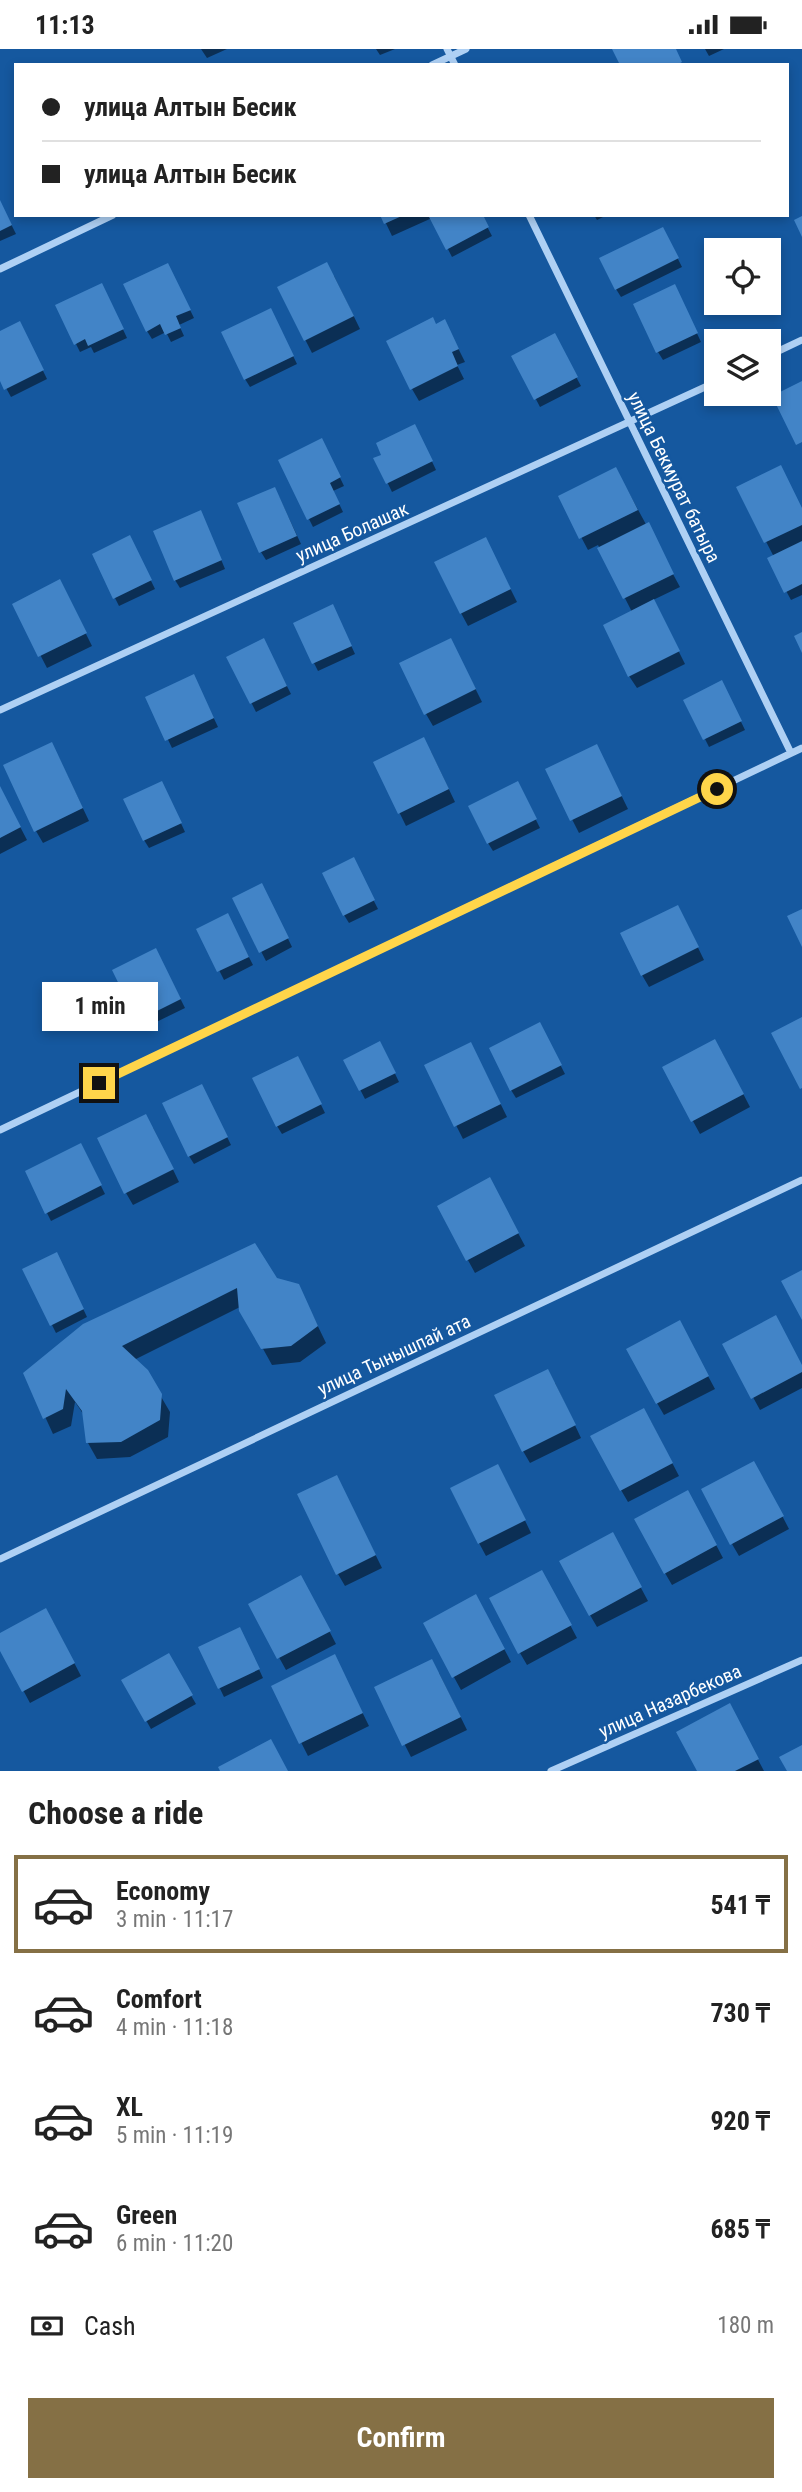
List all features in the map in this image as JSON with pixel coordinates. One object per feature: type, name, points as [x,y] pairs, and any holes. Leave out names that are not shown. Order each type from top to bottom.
[{"type":"street","points":[[449,53],[466,49]]},
{"type":"street","points":[[0,268],[109,217]]},
{"type":"street","name":"улица Бекмурат батыра","points":[[530,217],[791,753]]},
{"type":"street","points":[[781,350],[802,340]]},
{"type":"street","name":"улица Болашак","points":[[0,710],[704,388]]},
{"type":"street","points":[[0,1130],[802,748]]},
{"type":"street","name":"улица Тынышпай ата","points":[[0,1559],[802,1180]]},
{"type":"street","name":"улица Назарбекова","points":[[551,1771],[802,1660]]},
{"type":"building","points":[[612,49],[676,49],[682,62],[680,63],[619,63]]},
{"type":"building","points":[[0,200],[12,225],[0,231]]},
{"type":"building","points":[[802,216],[802,237],[794,220]]},
{"type":"building","points":[[381,217],[400,217],[384,224]]},
{"type":"building","points":[[429,217],[484,217],[489,227],[446,250]]},
{"type":"building","points":[[663,227],[679,258],[615,290],[599,258]]},
{"type":"building","points":[[327,262],[354,316],[304,341],[277,287]]},
{"type":"building","points":[[168,263],[191,310],[176,316],[181,328],[165,335],[160,324],[146,332],[123,284]]},
{"type":"building","points":[[102,283],[124,329],[88,346],[85,339],[74,345],[55,305]]},
{"type":"building","points":[[675,284],[698,333],[656,353],[633,304]]},
{"type":"building","points":[[271,308],[294,356],[244,380],[221,332]]},
{"type":"building","points":[[433,317],[436,324],[445,319],[459,349],[452,352],[458,366],[410,390],[386,341]]},
{"type":"building","points":[[20,321],[44,370],[4,390],[0,381],[0,331]]},
{"type":"building","points":[[555,333],[578,377],[534,400],[511,356]]},
{"type":"building","points":[[802,381],[802,442],[796,445],[777,406],[781,406],[781,392]]},
{"type":"building","points":[[415,424],[433,461],[386,484],[373,458],[381,455],[376,443]]},
{"type":"building","points":[[322,438],[341,477],[330,483],[340,504],[307,520],[278,460]]},
{"type":"building","points":[[781,465],[802,508],[802,525],[764,543],[736,487]]},
{"type":"building","points":[[616,467],[638,510],[579,539],[558,496]]},
{"type":"building","points":[[275,487],[297,536],[259,553],[237,503]]},
{"type":"building","points":[[201,510],[222,560],[174,581],[153,531]]},
{"type":"building","points":[[649,522],[674,574],[623,599],[597,548]]},
{"type":"building","points":[[130,535],[152,580],[113,599],[92,554]]},
{"type":"building","points":[[486,537],[511,589],[460,614],[434,562]]},
{"type":"building","points":[[802,541],[802,584],[784,593],[767,558]]},
{"type":"building","points":[[60,579],[87,633],[38,657],[12,604]]},
{"type":"building","points":[[654,599],[680,651],[628,677],[603,625]]},
{"type":"building","points":[[333,604],[352,646],[312,664],[293,623]]},
{"type":"building","points":[[802,632],[802,653],[794,636]]},
{"type":"building","points":[[264,638],[287,686],[250,704],[226,657]]},
{"type":"building","points":[[451,638],[476,689],[424,715],[399,663]]},
{"type":"building","points":[[194,674],[214,718],[165,741],[145,697]]},
{"type":"building","points":[[722,680],[742,721],[703,740],[683,700]]},
{"type":"building","points":[[424,737],[449,789],[398,814],[373,762]]},
{"type":"building","points":[[52,742],[83,808],[34,832],[3,765]]},
{"type":"building","points":[[597,744],[622,796],[570,821],[545,769]]},
{"type":"building","points":[[162,781],[182,823],[143,841],[123,799]]},
{"type":"building","points":[[518,781],[537,819],[487,844],[468,806]]},
{"type":"building","points":[[0,786],[21,827],[0,838]]},
{"type":"building","points":[[354,857],[375,900],[343,916],[322,873]]},
{"type":"building","points":[[262,883],[289,938],[259,953],[232,898]]},
{"type":"building","points":[[678,905],[699,947],[641,976],[620,933]]},
{"type":"building","points":[[802,909],[802,947],[787,916]]},
{"type":"building","points":[[228,913],[249,957],[217,972],[196,929]]},
{"type":"building","points":[[156,948],[181,999],[137,1021],[112,970]]},
{"type":"building","points":[[802,1017],[802,1088],[800,1089],[771,1033]]},
{"type":"building","points":[[540,1022],[562,1065],[510,1091],[489,1048]]},
{"type":"building","points":[[715,1039],[744,1094],[691,1122],[662,1067]]},
{"type":"building","points":[[380,1041],[396,1073],[359,1091],[343,1060]]},
{"type":"building","points":[[471,1042],[501,1104],[454,1127],[424,1065]]},
{"type":"building","points":[[298,1056],[322,1104],[276,1127],[252,1078]]},
{"type":"building","points":[[202,1084],[228,1137],[188,1157],[162,1103]]},
{"type":"building","points":[[146,1114],[174,1169],[124,1194],[97,1138]]},
{"type":"building","points":[[81,1143],[102,1185],[45,1214],[25,1171]]},
{"type":"building","points":[[490,1177],[519,1233],[466,1261],[437,1206]]},
{"type":"building","points":[[255,1243],[277,1278],[299,1284],[318,1326],[291,1346],[261,1349],[239,1311],[237,1288],[122,1346],[148,1370],[162,1394],[160,1420],[121,1442],[86,1443],[82,1411],[66,1389],[63,1409],[43,1419],[23,1373],[83,1324]]},
{"type":"building","points":[[57,1252],[84,1309],[50,1326],[22,1269]]},
{"type":"building","points":[[802,1270],[802,1320],[781,1281]]},
{"type":"building","points":[[776,1315],[802,1365],[802,1372],[751,1399],[722,1344]]},
{"type":"building","points":[[680,1320],[709,1376],[656,1404],[626,1349]]},
{"type":"building","points":[[548,1369],[576,1425],[522,1452],[494,1395]]},
{"type":"building","points":[[644,1408],[673,1463],[620,1491],[590,1436]]},
{"type":"building","points":[[754,1461],[784,1516],[730,1545],[701,1489]]},
{"type":"building","points":[[498,1464],[526,1520],[478,1544],[450,1488]]},
{"type":"building","points":[[337,1475],[376,1555],[336,1575],[297,1494]]},
{"type":"building","points":[[688,1490],[717,1545],[664,1574],[634,1519]]},
{"type":"building","points":[[613,1532],[642,1587],[589,1616],[559,1561]]},
{"type":"building","points":[[542,1570],[572,1625],[518,1654],[489,1598]]},
{"type":"building","points":[[301,1575],[331,1631],[277,1659],[248,1604]]},
{"type":"building","points":[[476,1594],[505,1649],[452,1678],[423,1623]]},
{"type":"building","points":[[46,1608],[75,1663],[22,1692],[0,1651],[0,1633]]},
{"type":"building","points":[[240,1627],[260,1669],[218,1689],[198,1647]]},
{"type":"building","points":[[169,1653],[193,1695],[145,1722],[121,1680]]},
{"type":"building","points":[[335,1654],[363,1713],[299,1744],[271,1686]]},
{"type":"building","points":[[432,1659],[461,1717],[402,1746],[374,1687]]},
{"type":"building","points":[[730,1703],[759,1759],[735,1771],[697,1771],[676,1732]]},
{"type":"building","points":[[271,1739],[288,1771],[220,1771],[218,1767]]},
{"type":"building","points":[[802,1745],[802,1771],[787,1771],[779,1757]]},
{"type":"route","points":[[99,1083],[717,789]]}]
